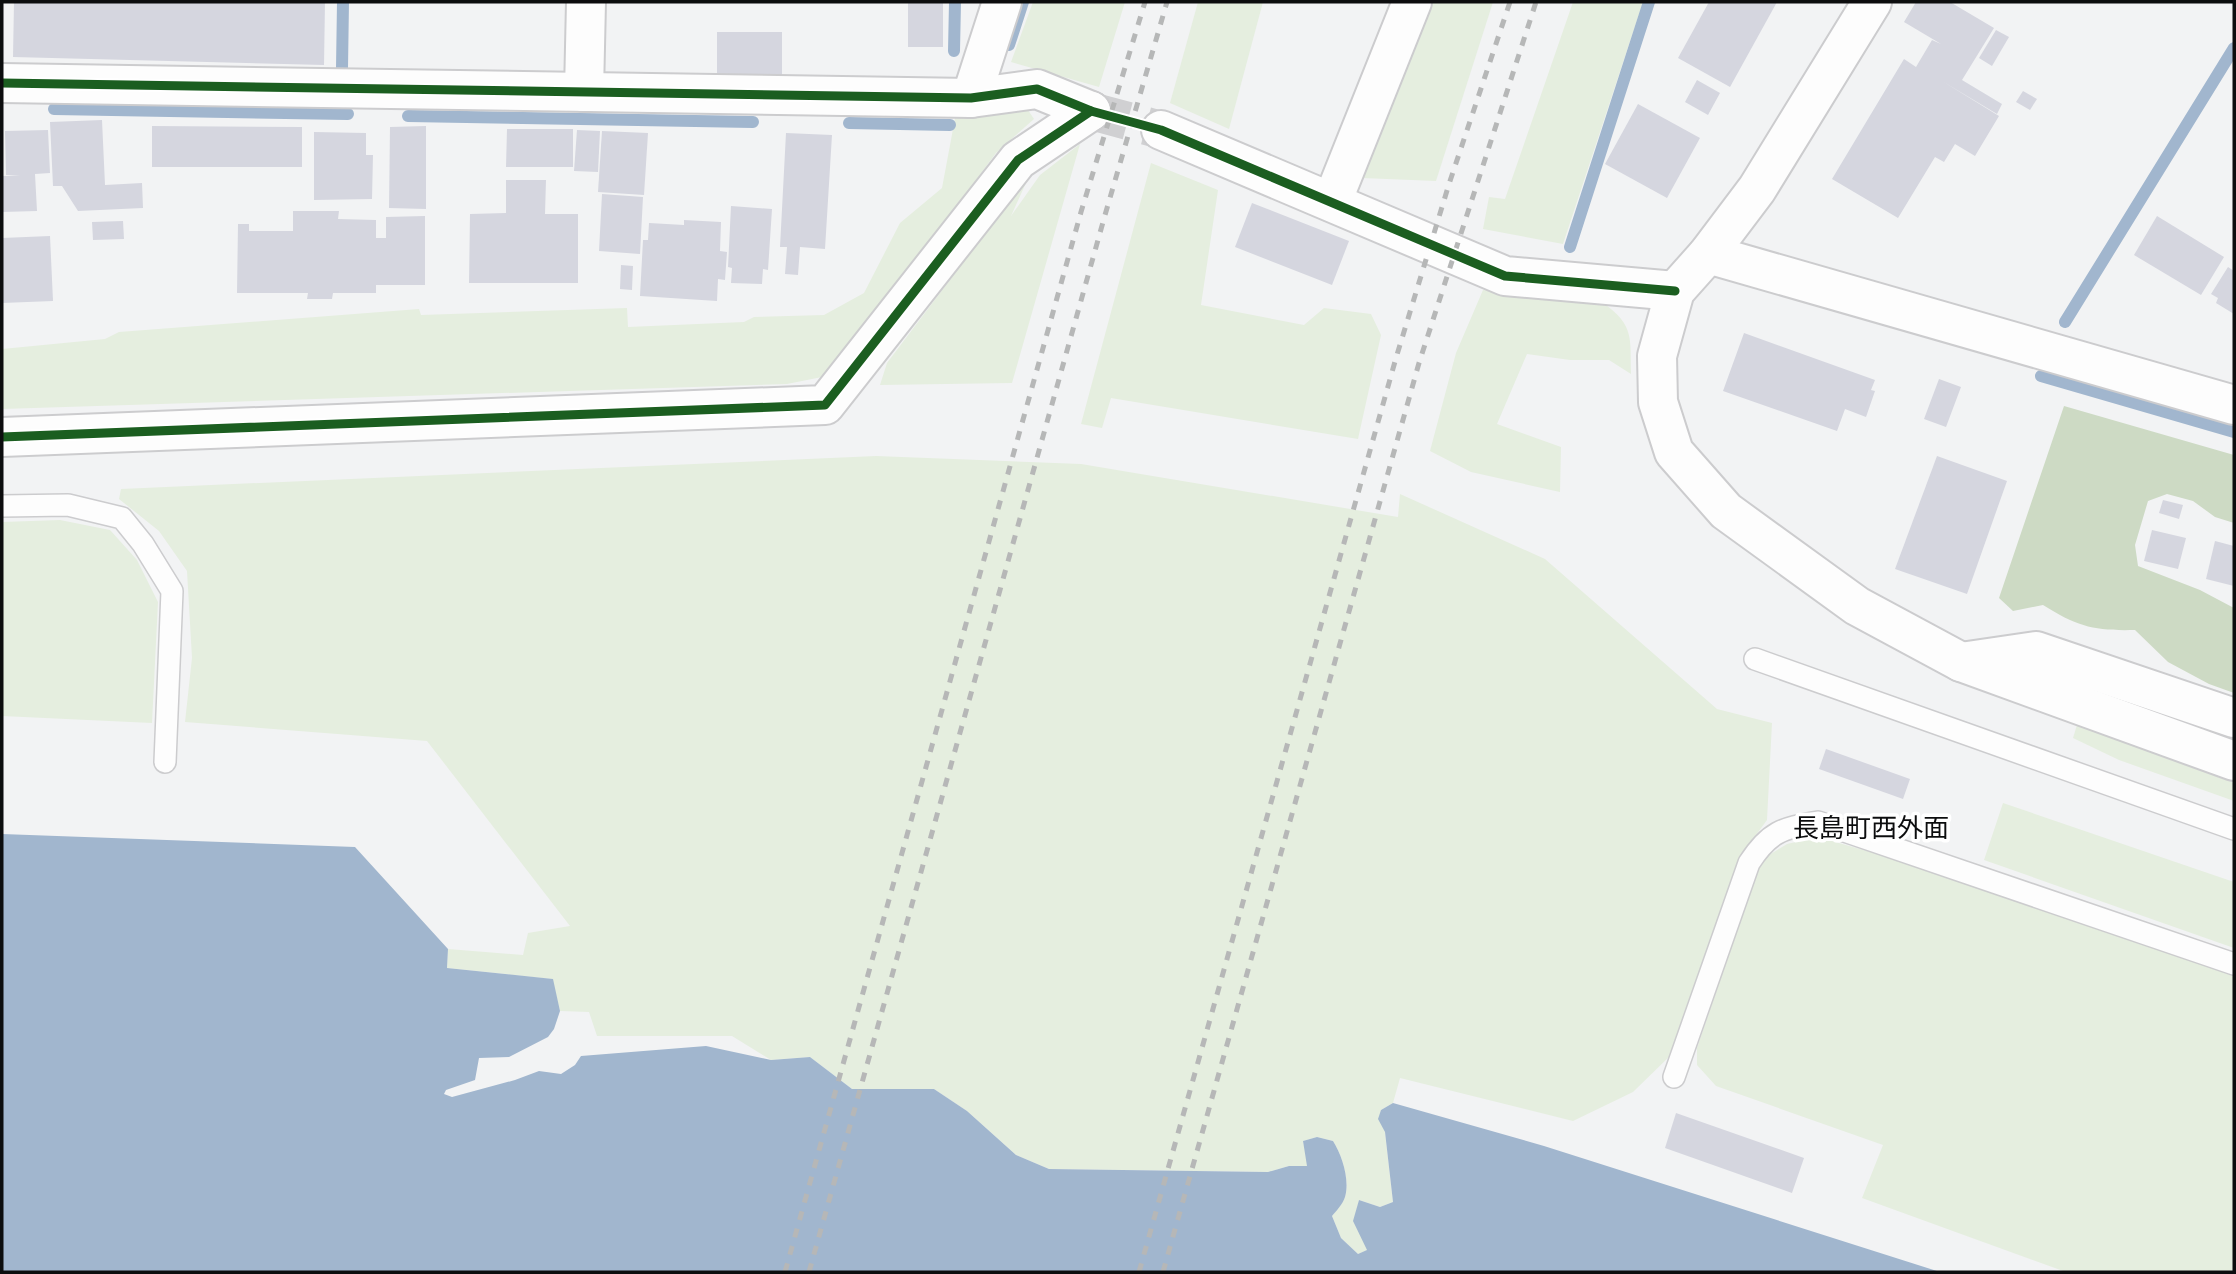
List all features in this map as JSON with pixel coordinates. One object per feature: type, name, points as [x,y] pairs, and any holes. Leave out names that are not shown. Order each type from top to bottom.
[{"type":"street","points":[[584,92],[586,2]]},
{"type":"street","points":[[971,98],[1002,2]]},
{"type":"street","points":[[1332,202],[1412,2]]},
{"type":"street","points":[[1872,2],[1757,189],[1708,254],[1675,291],[1657,356],[1658,402],[1674,452],[1726,511],[1857,606],[1961,662],[2234,761]]},
{"type":"street","points":[[2,83],[971,98],[1037,89],[1091,111],[1018,160],[825,405],[2,437]]},
{"type":"street","points":[[1161,130],[1505,276],[1675,291]]},
{"type":"street","points":[[1708,254],[2234,405]]},
{"type":"street","points":[[1961,662],[2036,651],[2234,719]]},
{"type":"lane","points":[[2,506],[68,505],[122,518],[143,544],[172,592],[165,762]]},
{"type":"lane","points":[[1755,659],[2234,829]]},
{"type":"lane","points":[[1674,1077],[1749,863],[1762,843],[1790,827],[1818,822],[2234,964]]},
{"type":"green space","points":[[1033,2],[1125,2],[1099,87],[1011,62]]},
{"type":"green space","points":[[1198,2],[1263,2],[1229,129],[1170,103]]},
{"type":"green space","points":[[1431,2],[1493,2],[1436,181],[1362,178]]},
{"type":"green space","points":[[1573,2],[1643,2],[1563,244],[1483,229],[1489,197],[1505,199]]},
{"type":"green space","points":[[1028,110],[1034,119],[996,153],[845,358],[822,377],[787,384],[2,409],[2,349],[105,339],[119,332],[419,309],[421,315],[627,308],[628,327],[744,322],[754,317],[824,315],[864,293],[900,223],[942,188],[956,113]]},
{"type":"green space","points":[[1080,144],[1012,383],[880,385],[887,363],[1030,174],[1011,216],[1040,175]]},
{"type":"green space","points":[[1151,163],[1218,190],[1201,305],[1304,325],[1324,308],[1371,314],[1381,335],[1358,439],[1111,398],[1102,428],[1081,424]]},
{"type":"green space","points":[[1483,290],[1603,303],[1621,318],[1626,326],[1631,351],[1631,374],[1609,360],[1570,360],[1527,354],[1497,424],[1561,447],[1560,492],[1471,472],[1430,451],[1456,353]]},
{"type":"green space","points":[[2064,406],[2234,455],[2234,523],[2215,517],[2193,501],[2167,494],[2148,501],[2135,545],[2138,566],[2200,590],[2234,608],[2234,693],[2209,684],[2168,662],[2135,630],[2109,630],[2087,626],[2043,605],[2013,611],[1999,598]]},
{"type":"green space","points":[[876,456],[1081,464],[1398,517],[1400,494],[1545,559],[1717,709],[1772,723],[1767,820],[1751,842],[1672,1054],[1633,1092],[1573,1121],[1400,1078],[1393,1103],[1381,1110],[1379,1119],[1385,1132],[1393,1202],[1380,1207],[1359,1200],[1354,1221],[1368,1250],[1358,1254],[1341,1238],[1332,1216],[1344,1199],[1346,1190],[1342,1160],[1333,1141],[1317,1137],[1303,1141],[1308,1166],[1289,1166],[1268,1172],[1049,1169],[1016,1155],[967,1111],[934,1089],[852,1089],[810,1057],[771,1060],[732,1036],[597,1036],[589,1012],[560,1011],[552,979],[447,968],[448,949],[523,955],[528,933],[570,926],[427,741],[185,722],[192,658],[187,571],[159,531],[119,499],[121,489]]},
{"type":"green space","points":[[60,520],[110,530],[137,560],[158,602],[152,723],[2,716],[2,522]]},
{"type":"green space","points":[[2077,725],[2234,783],[2234,801],[2119,760],[2073,738]]},
{"type":"green space","points":[[2003,803],[2234,882],[2234,948],[1984,860]]},
{"type":"green space","points":[[1818,837],[1975,882],[2234,974],[2234,1272],[2066,1272],[1862,1198],[1883,1145],[1716,1086],[1697,1065],[1697,1048],[1761,860],[1787,844]]},
{"type":"water","points":[[2,834],[355,847],[448,949],[447,968],[553,979],[560,1011],[548,1037],[509,1057],[479,1058],[475,1080],[446,1090],[444,1094],[452,1097],[539,1071],[561,1074],[575,1065],[581,1056],[706,1046],[771,1060],[810,1057],[852,1089],[934,1089],[967,1111],[1016,1155],[1049,1169],[1268,1172],[1289,1166],[1307,1166],[1303,1141],[1317,1137],[1333,1141],[1342,1160],[1346,1176],[1345,1197],[1332,1216],[1341,1238],[1358,1254],[1367,1250],[1353,1221],[1359,1200],[1380,1207],[1393,1202],[1385,1132],[1378,1119],[1381,1110],[1393,1103],[1544,1146],[1940,1272],[2,1272]]},
{"type":"building","points":[[14,2],[325,2],[324,65],[13,57]]},
{"type":"building","points":[[908,2],[943,2],[943,47],[908,47]]},
{"type":"building","points":[[1709,2],[1777,2],[1730,87],[1678,58]]},
{"type":"building","points":[[1916,2],[1950,2],[1994,28],[1962,80],[2002,104],[1997,114],[1942,81],[1999,116],[1975,156],[1955,144],[1944,162],[1935,157],[1898,218],[1832,179],[1904,59],[1916,67],[1932,40],[1941,44],[1904,22]]},
{"type":"building","points":[[1996,30],[2009,37],[1992,66],[1979,58]]},
{"type":"building","points":[[717,32],[782,32],[782,76],[717,76]]},
{"type":"building","points":[[1697,80],[1720,93],[1708,115],[1685,102]]},
{"type":"building","points":[[2023,91],[2037,99],[2030,110],[2016,102]]},
{"type":"building","points":[[1638,104],[1700,138],[1667,198],[1605,164]]},
{"type":"building","points":[[102,120],[105,185],[142,183],[143,208],[78,211],[62,186],[53,186],[50,122]]},
{"type":"building","points":[[152,126],[302,127],[302,167],[152,167]]},
{"type":"building","points":[[426,126],[426,209],[389,208],[390,127]]},
{"type":"building","points":[[507,129],[573,129],[573,167],[506,167]]},
{"type":"building","points":[[48,130],[50,173],[35,174],[37,211],[2,212],[2,176],[20,176],[6,175],[5,131]]},
{"type":"building","points":[[577,130],[600,131],[598,172],[574,171]]},
{"type":"building","points":[[602,131],[648,133],[644,195],[598,192]]},
{"type":"building","points":[[314,132],[366,133],[366,155],[373,155],[372,199],[314,200]]},
{"type":"building","points":[[786,133],[832,135],[825,249],[800,247],[798,275],[785,274],[787,247],[780,247]]},
{"type":"building","points":[[506,180],[546,180],[545,214],[578,214],[578,283],[469,283],[470,214],[506,213]]},
{"type":"building","points":[[602,194],[643,197],[640,254],[599,251]]},
{"type":"building","points":[[1252,203],[1349,241],[1332,285],[1235,247]]},
{"type":"building","points":[[731,206],[772,209],[768,270],[763,269],[762,284],[731,283],[732,268],[728,267]]},
{"type":"building","points":[[293,211],[339,211],[338,219],[376,220],[376,238],[386,238],[386,217],[425,216],[425,285],[376,285],[376,293],[333,293],[332,299],[307,299],[308,293],[237,293],[238,224],[249,224],[249,231],[293,231]]},
{"type":"building","points":[[2157,216],[2224,257],[2201,295],[2134,255]]},
{"type":"building","points":[[684,220],[721,222],[720,251],[727,252],[725,280],[718,279],[717,301],[640,296],[643,240],[648,240],[649,223],[684,225]]},
{"type":"building","points":[[123,221],[124,239],[93,240],[92,222]]},
{"type":"building","points":[[50,236],[53,301],[2,303],[2,238]]},
{"type":"building","points":[[621,265],[633,266],[632,290],[620,289]]},
{"type":"building","points":[[2228,267],[2234,271],[2234,314],[2216,303],[2218,298],[2211,294]]},
{"type":"building","points":[[1744,333],[1875,380],[1871,390],[1875,391],[1866,417],[1845,409],[1837,431],[1723,391]]},
{"type":"building","points":[[1939,379],[1961,387],[1946,427],[1924,419]]},
{"type":"building","points":[[1937,456],[2007,481],[1967,594],[1895,569]]},
{"type":"building","points":[[2163,500],[2183,505],[2179,519],[2159,513]]},
{"type":"building","points":[[2152,530],[2186,538],[2178,569],[2144,561]]},
{"type":"building","points":[[2215,541],[2234,546],[2234,586],[2206,579]]},
{"type":"building","points":[[1826,749],[1910,779],[1903,799],[1819,769]]},
{"type":"building","points":[[1676,1113],[1804,1158],[1792,1193],[1665,1148]]},
{"type":"waterway","points":[[342,68],[343,2]]},
{"type":"waterway","points":[[954,51],[955,2]]},
{"type":"waterway","points":[[1009,45],[1023,2]]},
{"type":"waterway","points":[[1570,247],[1649,2]]},
{"type":"waterway","points":[[2065,322],[2234,48]]},
{"type":"waterway","points":[[54,109],[348,114]]},
{"type":"waterway","points":[[408,116],[753,122]]},
{"type":"waterway","points":[[849,123],[950,125]]},
{"type":"waterway","points":[[2041,376],[2234,432]]},
{"type":"tunnel","points":[[1091,111],[1161,130]]},
{"type":"railway","points":[[785,1272],[1081,212],[1145,2]]},
{"type":"railway","points":[[809,1272],[1167,2]]},
{"type":"railway","points":[[1139,1272],[1396,358],[1449,184],[1510,2]]},
{"type":"railway","points":[[1163,1272],[1419,363],[1536,2]]},
{"type":"cycle path","points":[[2,83],[971,98],[1037,89],[1091,111],[1161,130],[1505,276],[1675,291]]},
{"type":"cycle path","points":[[2,437],[825,405],[1018,160],[1091,111]]},
{"type":"district","name":"長島町西外面","points":[[1871,826]]}]
